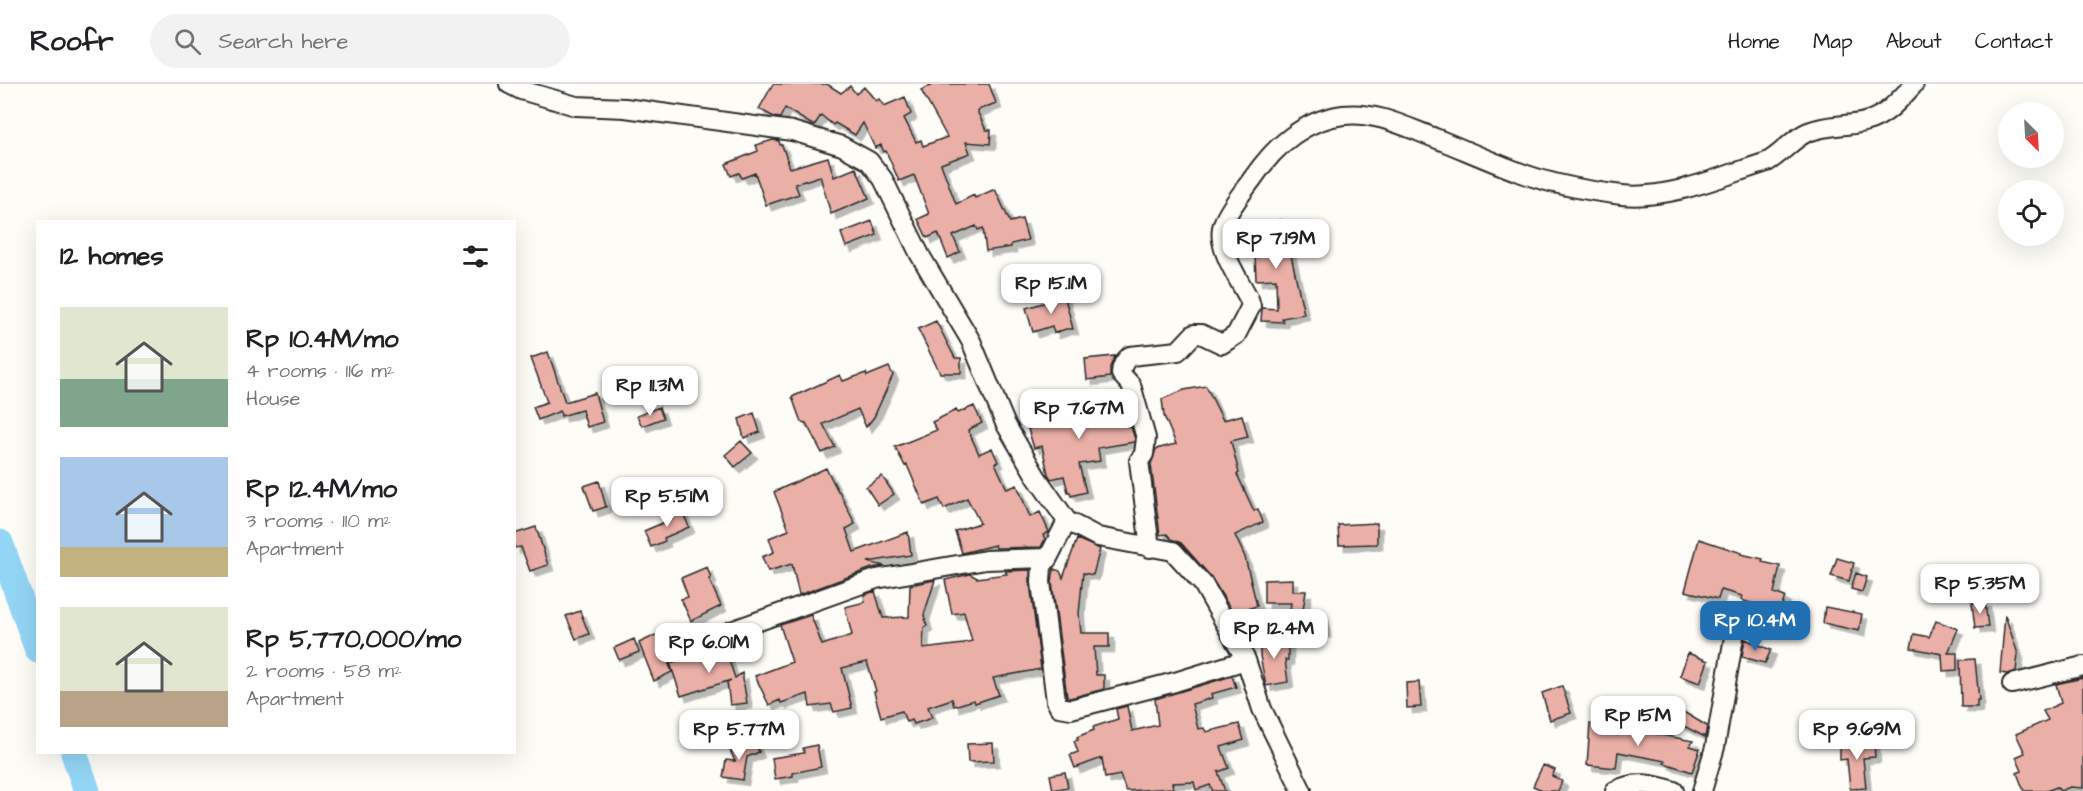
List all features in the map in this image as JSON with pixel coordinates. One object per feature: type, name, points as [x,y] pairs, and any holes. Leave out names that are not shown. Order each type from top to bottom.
[{"type":"street","points":[[509,84],[521,90],[576,106],[625,108],[792,131],[842,146],[869,161],[883,179],[920,255],[971,341],[1005,423],[1037,478],[1067,521],[1098,537],[1173,551],[1203,584],[1246,660],[1262,709],[1302,791]]},
{"type":"street","points":[[1150,548],[1139,461],[1144,454],[1146,438],[1131,385],[1121,374],[1121,369],[1125,359],[1130,356],[1176,353],[1194,334],[1200,334],[1222,344],[1236,335],[1250,310],[1251,302],[1224,251],[1221,237],[1223,223],[1267,158],[1298,132],[1330,117],[1345,115],[1376,117],[1536,178],[1564,186],[1638,196],[1669,192],[1767,162],[1812,130],[1869,122],[1888,111],[1914,84]]},
{"type":"street","points":[[1067,521],[1042,566],[1041,582],[1056,701],[1059,707],[1071,709],[1175,682],[1246,660]]},
{"type":"street","points":[[731,631],[876,579],[986,560],[1048,558]]},
{"type":"street","points":[[1702,791],[1715,747],[1734,637]]},
{"type":"street","points":[[2012,684],[2083,666]]},
{"type":"street","points":[[1615,791],[1626,785],[1651,783],[1674,791]]},
{"type":"building","points":[[773,84],[827,84],[841,93],[850,86],[856,94],[864,87],[876,101],[879,99],[884,106],[905,97],[911,114],[904,118],[916,142],[921,140],[923,146],[947,137],[921,90],[934,84],[989,84],[996,103],[978,110],[978,113],[986,130],[991,130],[990,144],[966,142],[970,153],[941,164],[956,204],[974,195],[975,198],[995,189],[1010,222],[1022,219],[1028,240],[1011,244],[1011,247],[986,251],[983,228],[978,230],[976,226],[953,236],[960,252],[948,258],[938,233],[927,238],[918,219],[929,214],[914,175],[899,181],[886,151],[884,152],[881,145],[875,148],[863,123],[855,135],[835,123],[833,125],[821,115],[814,126],[785,108],[780,118],[774,117],[759,109]]},
{"type":"building","points":[[773,140],[779,141],[782,145],[790,168],[828,157],[834,177],[856,168],[869,198],[831,214],[820,176],[795,184],[799,194],[766,205],[755,173],[742,178],[739,173],[731,176],[726,164],[758,151],[756,145]]},
{"type":"building","points":[[1281,220],[1304,314],[1282,318],[1283,322],[1261,321],[1262,308],[1277,309],[1276,279],[1256,280],[1255,255],[1250,242],[1254,240],[1251,226]]},
{"type":"building","points":[[872,221],[877,235],[846,247],[841,233]]},
{"type":"building","points":[[1064,294],[1073,329],[1054,333],[1052,326],[1033,332],[1026,308],[1053,300],[1052,297]]},
{"type":"building","points":[[936,321],[955,358],[961,358],[961,373],[940,373],[918,329]]},
{"type":"building","points":[[548,352],[565,402],[595,393],[603,422],[587,427],[582,410],[561,416],[560,411],[538,420],[533,407],[547,402],[531,358]]},
{"type":"building","points":[[1115,356],[1110,367],[1110,377],[1087,380],[1085,359]]},
{"type":"building","points":[[889,367],[893,375],[874,417],[866,427],[858,409],[823,424],[835,447],[822,453],[806,423],[801,422],[792,397],[840,375],[843,381],[866,373],[867,376]]},
{"type":"building","points":[[1206,386],[1223,420],[1242,415],[1248,437],[1231,441],[1239,473],[1237,474],[1254,511],[1258,509],[1263,522],[1235,535],[1245,557],[1257,606],[1233,613],[1211,577],[1181,543],[1171,539],[1167,534],[1160,535],[1151,464],[1156,449],[1176,444],[1164,416],[1162,399],[1184,390]]},
{"type":"building","points":[[1056,399],[1063,422],[1068,423],[1091,421],[1090,405],[1124,401],[1128,427],[1131,427],[1135,439],[1134,442],[1098,448],[1100,461],[1079,464],[1086,492],[1071,496],[1064,476],[1051,479],[1042,446],[1034,448],[1028,429],[1044,424],[1038,404]]},
{"type":"building","points":[[974,406],[982,423],[968,430],[979,454],[992,448],[998,462],[995,463],[1007,489],[1017,485],[1030,517],[1040,512],[1049,532],[1043,535],[1045,539],[1041,547],[996,548],[995,545],[962,553],[955,531],[980,523],[967,498],[944,509],[939,499],[924,505],[907,465],[905,466],[895,447],[937,430],[932,422],[956,410],[958,413]]},
{"type":"building","points":[[659,407],[663,418],[642,426],[637,416]]},
{"type":"building","points":[[754,413],[760,432],[744,438],[739,419]]},
{"type":"building","points":[[741,441],[752,453],[735,467],[725,455]]},
{"type":"building","points":[[826,468],[855,524],[846,529],[854,552],[908,532],[911,555],[868,562],[884,566],[872,568],[799,595],[792,564],[768,571],[762,557],[774,552],[769,538],[789,530],[774,492]]},
{"type":"building","points":[[882,476],[894,494],[878,505],[866,487]]},
{"type":"building","points":[[599,481],[606,507],[593,511],[584,486]]},
{"type":"building","points":[[681,508],[689,527],[664,538],[665,541],[651,547],[644,531],[672,519],[670,514]]},
{"type":"building","points":[[1377,523],[1377,544],[1339,545],[1338,525]]},
{"type":"building","points":[[536,527],[548,565],[530,571],[521,547],[516,548],[516,533]]},
{"type":"building","points":[[1077,539],[1100,549],[1093,575],[1083,573],[1079,614],[1081,633],[1109,633],[1109,647],[1094,647],[1096,675],[1104,675],[1104,689],[1070,698],[1067,697],[1052,582],[1054,569],[1060,571],[1063,578]]},
{"type":"building","points":[[1699,539],[1763,559],[1762,562],[1780,566],[1774,593],[1785,597],[1780,612],[1741,600],[1742,596],[1721,590],[1718,599],[1685,591]]},
{"type":"building","points":[[1837,558],[1854,563],[1849,581],[1831,576]]},
{"type":"building","points":[[707,567],[711,578],[709,579],[721,606],[691,621],[681,599],[688,597],[681,578]]},
{"type":"building","points":[[1030,570],[1041,669],[993,678],[999,695],[975,703],[974,700],[954,706],[952,699],[928,707],[932,718],[914,724],[912,720],[906,722],[902,711],[881,717],[867,662],[842,668],[852,708],[834,712],[831,704],[810,707],[808,694],[781,703],[780,700],[769,705],[755,676],[792,662],[780,625],[811,615],[822,645],[852,635],[845,607],[865,602],[864,595],[875,591],[883,618],[909,617],[910,585],[935,580],[924,615],[927,626],[924,627],[923,649],[972,641],[964,612],[952,614],[945,580],[970,574],[977,578],[1007,574],[1005,571]]},
{"type":"building","points":[[1856,573],[1867,577],[1862,592],[1851,589]]},
{"type":"building","points":[[1293,579],[1293,591],[1306,591],[1302,616],[1323,614],[1325,632],[1311,634],[1287,631],[1291,603],[1264,603],[1264,580]]},
{"type":"building","points":[[1985,602],[1988,627],[1975,628],[1972,603]]},
{"type":"building","points":[[1825,607],[1862,614],[1859,631],[1823,623]]},
{"type":"building","points":[[580,611],[589,634],[576,639],[566,616]]},
{"type":"building","points":[[2005,615],[2018,654],[2016,671],[2008,674],[2000,673]]},
{"type":"building","points":[[1936,621],[1958,629],[1948,653],[1957,653],[1957,670],[1943,671],[1942,654],[1911,648],[1914,634],[1929,637]]},
{"type":"building","points":[[658,634],[672,672],[654,681],[639,643]]},
{"type":"building","points":[[1260,638],[1288,638],[1288,660],[1285,660],[1288,682],[1266,686],[1260,656]]},
{"type":"building","points":[[634,639],[639,652],[619,660],[614,648]]},
{"type":"building","points":[[1745,639],[1771,650],[1765,663],[1742,657]]},
{"type":"building","points":[[724,645],[735,678],[742,673],[747,703],[730,705],[727,682],[731,680],[681,696],[670,663]]},
{"type":"building","points":[[1688,653],[1708,661],[1700,683],[1680,676]]},
{"type":"building","points":[[1975,659],[1979,700],[1977,700],[1977,707],[1961,707],[1960,660]]},
{"type":"building","points":[[1232,676],[1236,687],[1211,694],[1212,698],[1192,704],[1198,729],[1204,728],[1206,732],[1239,724],[1244,740],[1221,747],[1229,768],[1218,772],[1225,791],[1213,791],[1210,785],[1196,790],[1194,782],[1172,783],[1173,788],[1126,791],[1120,775],[1105,778],[1102,758],[1075,768],[1070,755],[1078,752],[1074,741],[1078,740],[1077,737],[1094,730],[1093,727],[1118,719],[1116,709],[1127,706],[1132,731],[1158,725],[1155,699]]},
{"type":"building","points":[[2083,678],[2083,788],[2070,787],[2060,791],[2057,787],[2046,791],[2024,791],[2017,773],[2022,771],[2016,757],[2025,753],[2016,734],[2048,720],[2043,711],[2061,703],[2056,684]]},
{"type":"building","points":[[1419,682],[1421,707],[1407,708],[1406,683]]},
{"type":"building","points":[[1562,686],[1571,713],[1550,720],[1542,693]]},
{"type":"building","points":[[1682,711],[1707,726],[1705,737],[1676,722]]},
{"type":"building","points":[[1590,724],[1616,726],[1693,741],[1690,746],[1700,749],[1692,772],[1664,763],[1665,761],[1618,752],[1616,768],[1587,765]]},
{"type":"building","points":[[754,741],[759,752],[747,757],[743,780],[723,777],[726,760],[735,761],[730,750]]},
{"type":"building","points":[[1874,741],[1875,757],[1863,758],[1866,788],[1850,789],[1847,759],[1840,760],[1840,743]]},
{"type":"building","points":[[993,743],[994,761],[968,762],[967,744]]},
{"type":"building","points":[[817,745],[821,767],[775,779],[772,758],[804,753],[803,748]]},
{"type":"building","points":[[1543,765],[1555,770],[1552,776],[1562,781],[1558,791],[1545,791],[1533,786]]},
{"type":"building","points":[[1065,772],[1068,787],[1053,790],[1050,775]]},
{"type":"waterway","points":[[0,543],[36,644]]},
{"type":"waterway","points":[[74,754],[87,791]]}]
